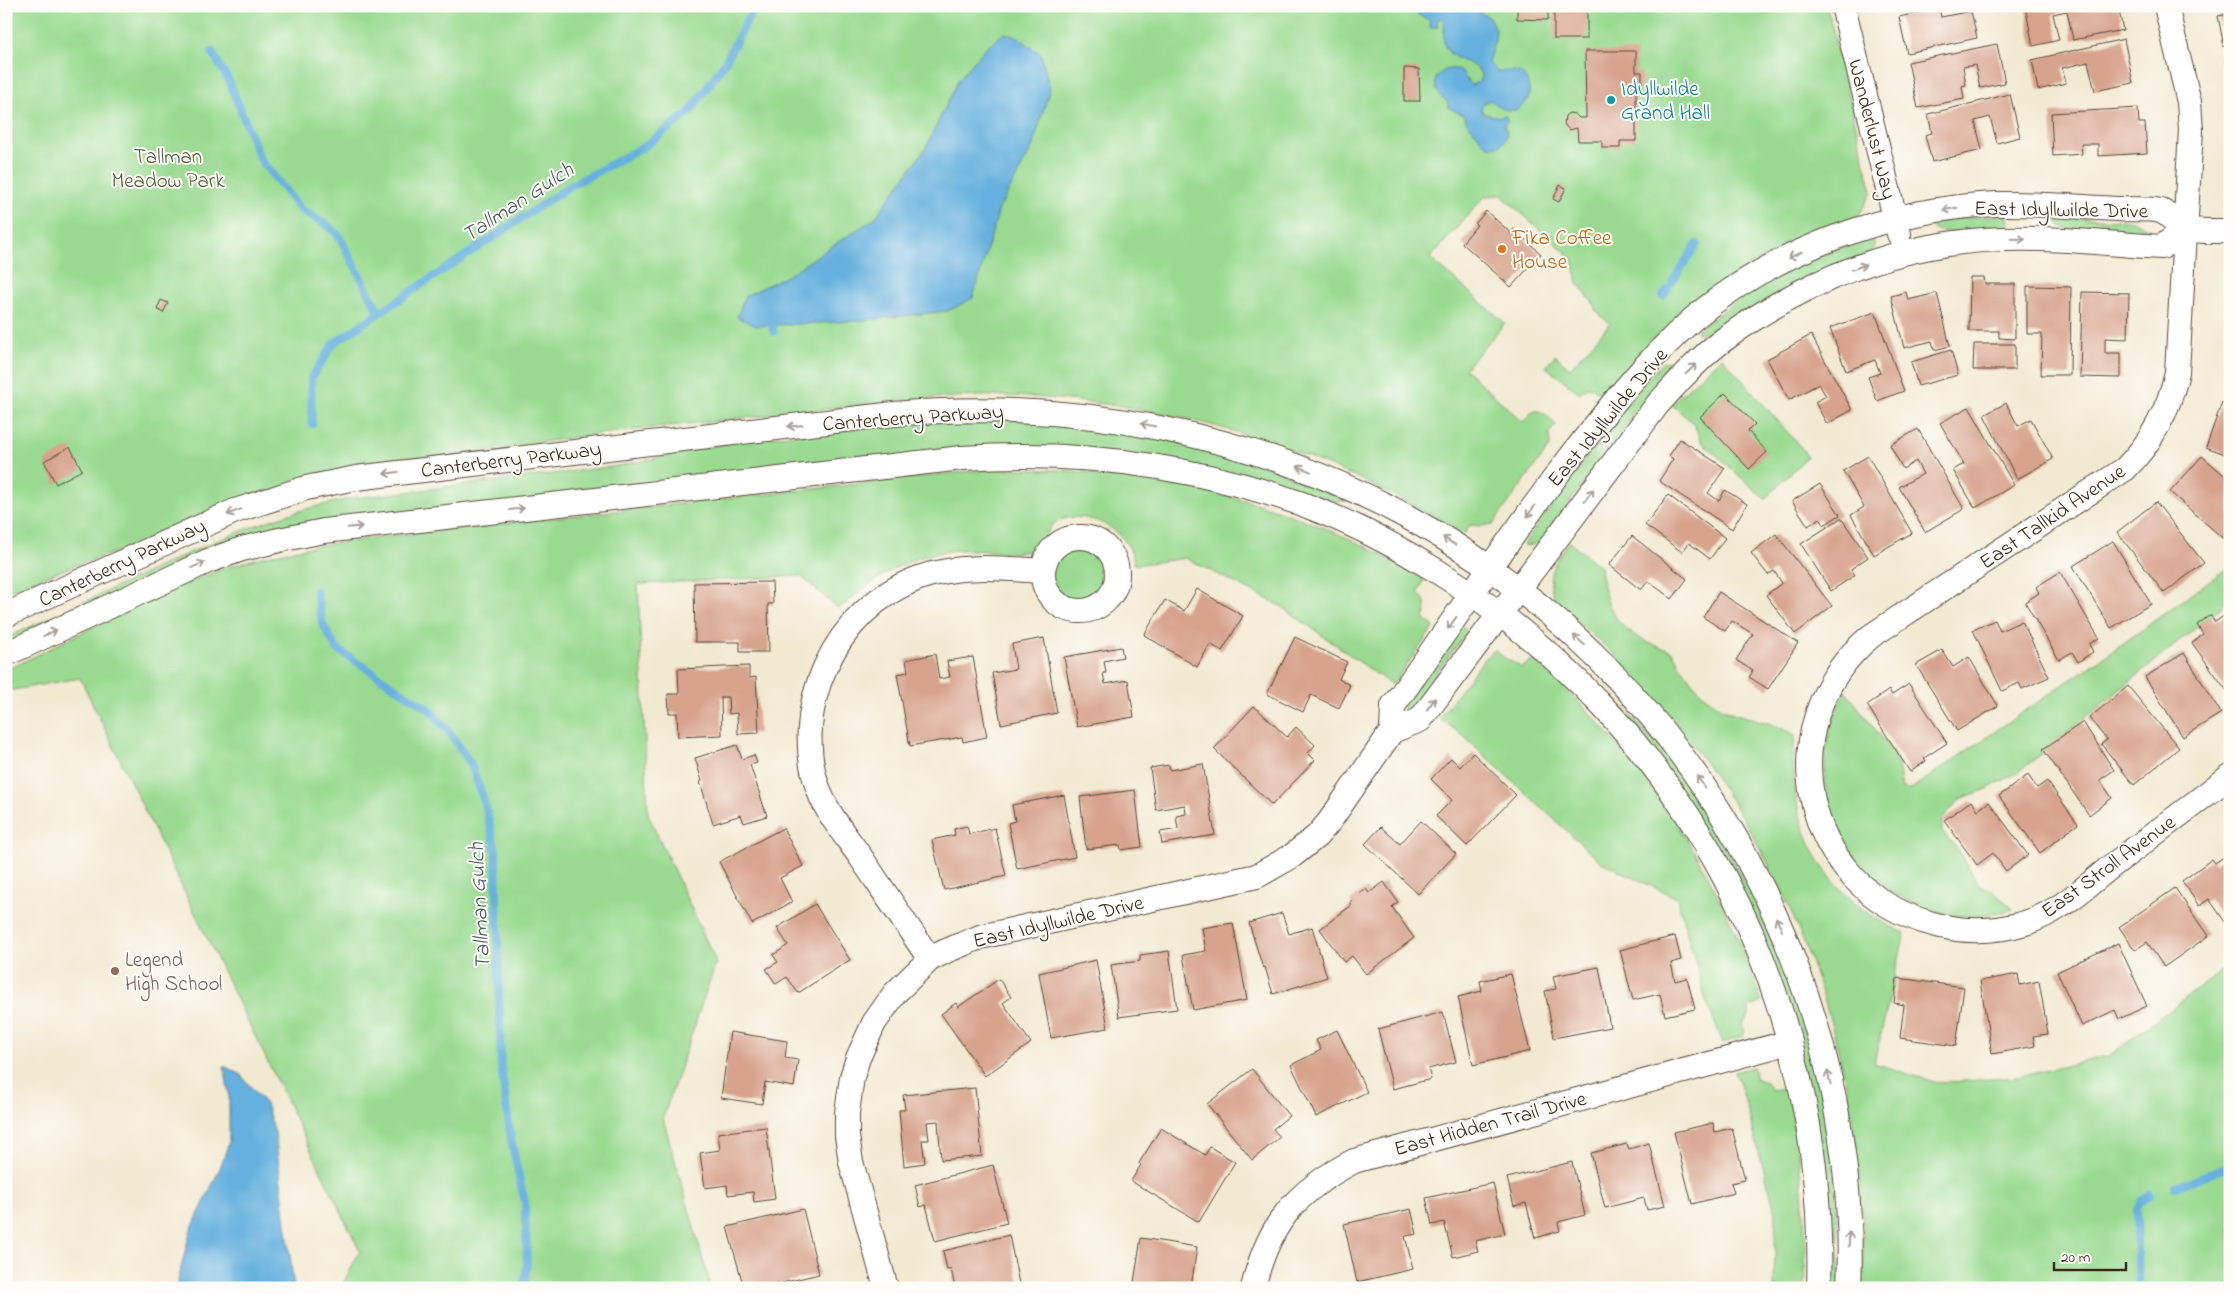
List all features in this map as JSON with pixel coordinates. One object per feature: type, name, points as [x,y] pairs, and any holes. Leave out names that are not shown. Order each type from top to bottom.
[{"type":"street","name":"Wanderlust Way","points":[[1843,6],[1903,252]]},
{"type":"street","name":"East Tallkid Avenue","points":[[1889,908],[1863,888],[1844,867],[1826,838],[1817,817],[1809,780],[1809,752],[1814,725],[1824,695],[1845,662],[1871,636],[2109,481],[2132,462],[2149,441],[2169,402],[2177,372],[2190,111],[2166,6]]},
{"type":"street","name":"East Idyllwilde Drive","points":[[886,1288],[848,1149],[849,1095],[858,1058],[874,1023],[894,993],[930,959],[961,944],[996,932],[1243,880],[1269,870],[1292,856],[1317,836],[1392,731],[1393,706],[1517,529],[1621,393],[1651,359],[1694,318],[1717,301],[1781,261],[1823,243],[1895,220],[1963,207],[2033,204],[2163,211],[2185,229],[2162,247],[2003,239],[1938,244],[1881,258],[1809,288],[1758,316],[1711,350],[1679,381],[1644,421],[1420,720],[1392,731]]},
{"type":"street","points":[[2185,229],[2230,231]]},
{"type":"street","name":"Canterberry Parkway","points":[[6,615],[235,511],[316,486],[356,478],[894,414],[960,410],[1033,411],[1115,420],[1180,431],[1243,448],[1325,477],[1388,506],[1447,540],[1490,568],[1586,646],[1646,709],[1686,760],[1713,799],[1758,878],[1795,959],[1826,1062],[1845,1169],[1849,1228],[1849,1288]]},
{"type":"street","name":"Canterberry Parkway","points":[[6,654],[208,561],[242,549],[324,531],[944,460],[995,456],[1071,456],[1136,463],[1196,473],[1246,486],[1305,505],[1352,525],[1418,559],[1499,613],[1548,652],[1604,706],[1682,805],[1721,869],[1752,932],[1777,998],[1790,1042],[1806,1108],[1814,1164],[1820,1241],[1819,1288]]},
{"type":"street","points":[[930,959],[835,820],[822,796],[814,771],[810,740],[816,690],[832,653],[852,624],[873,604],[898,587],[920,578],[959,569],[1042,571]]},
{"type":"street","name":"East Stroll Avenue","points":[[1889,908],[1922,922],[1966,931],[1988,930],[2036,919],[2059,907],[2230,776]]},
{"type":"street","name":"East Hidden Trail Drive","points":[[1253,1288],[1264,1248],[1287,1212],[1308,1190],[1321,1180],[1354,1161],[1790,1042]]},
{"type":"green space","name":"Tallman Meadow Park","points":[[6,6],[1827,6],[1872,192],[1858,217],[1814,232],[1748,267],[1698,301],[1639,354],[1602,396],[1592,387],[1585,388],[1580,393],[1546,367],[1555,355],[1570,368],[1610,324],[1594,309],[1596,307],[1578,284],[1573,259],[1501,195],[1485,196],[1430,258],[1505,323],[1465,369],[1523,422],[1533,411],[1537,411],[1546,415],[1556,425],[1549,433],[1550,446],[1493,524],[1482,526],[1470,525],[1464,534],[1377,487],[1333,467],[1241,433],[1145,410],[1096,403],[1036,397],[975,396],[898,401],[669,426],[568,438],[501,449],[167,537],[70,567],[6,592]]},
{"type":"green space","points":[[2007,215],[2010,225],[2006,228],[1953,232],[1934,229],[1928,224],[1971,217]]},
{"type":"green space","points":[[2055,216],[2134,221],[2151,230],[2151,233],[2070,230],[2061,226],[2053,218]]},
{"type":"green space","points":[[1868,238],[1873,239],[1875,247],[1872,251],[1715,332],[1697,333],[1697,330],[1717,315],[1778,276],[1821,255]]},
{"type":"green space","points":[[1722,357],[1804,451],[1807,457],[1765,499],[1702,442],[1693,423],[1671,404]]},
{"type":"green space","points":[[1668,361],[1673,368],[1672,372],[1637,411],[1541,541],[1529,546],[1523,545],[1616,416],[1663,362]]},
{"type":"green space","points":[[984,417],[1127,430],[1250,459],[1347,501],[1338,502],[1281,486],[1122,452],[340,522],[6,645],[6,638],[199,549],[249,528],[328,504],[356,498],[618,466],[747,439]]},
{"type":"green space","points":[[1019,469],[1125,476],[1229,496],[1280,511],[1329,530],[1377,553],[1424,579],[1418,593],[1426,604],[1424,619],[1434,627],[1392,685],[1281,606],[1185,558],[1135,565],[1130,549],[1121,536],[1104,524],[1083,517],[1062,519],[1053,524],[1040,543],[1024,552],[959,550],[942,552],[910,562],[894,569],[865,587],[839,609],[801,576],[638,584],[648,814],[716,962],[663,1118],[711,1288],[341,1288],[360,1251],[80,678],[7,691],[11,681],[6,670],[177,587],[235,565],[283,552],[366,539],[973,471]]},
{"type":"green space","points":[[1569,541],[1600,567],[1607,599],[1620,623],[1642,639],[1672,651],[1694,685],[1709,700],[1726,710],[1779,727],[1795,735],[1793,767],[1796,798],[1803,827],[1815,854],[1831,879],[1852,900],[1876,919],[1905,933],[1874,1063],[1937,1083],[2018,1077],[2109,1056],[2230,964],[2230,1288],[1862,1288],[1862,1221],[1857,1153],[1846,1086],[1830,1020],[1809,955],[1782,892],[1751,832],[1703,759],[1668,714],[1630,671],[1555,599],[1551,575],[1556,562]]},
{"type":"green space","points":[[1079,545],[1099,553],[1107,573],[1099,593],[1079,601],[1059,593],[1051,573],[1059,553]]},
{"type":"green space","points":[[2230,566],[2230,600],[2020,771],[1987,789],[1960,799],[1942,820],[1942,832],[1959,851],[1979,886],[1993,890],[2013,909],[1985,915],[1955,916],[1913,903],[1888,889],[1855,857],[1832,817],[1828,805],[1825,774],[1825,760],[1830,732],[1845,690],[1893,753],[1898,765],[1902,788],[1911,789],[2121,645]]},
{"type":"green space","points":[[1464,627],[1467,632],[1405,715],[1402,707],[1460,628]]},
{"type":"green space","points":[[1495,650],[1522,668],[1533,659],[1571,694],[1607,732],[1640,772],[1671,815],[1723,905],[1744,953],[1762,1002],[1749,1007],[1749,1016],[1742,1024],[1744,1036],[1723,1043],[1707,1003],[1677,898],[1601,862],[1461,734],[1439,718],[1486,657]]},
{"type":"green space","points":[[1572,661],[1629,714],[1677,765],[1763,911],[1799,999],[1832,1138],[1841,1288],[1826,1288],[1767,949]]},
{"type":"green space","points":[[1753,1067],[1756,1079],[1766,1082],[1771,1090],[1787,1088],[1802,1187],[1805,1237],[1805,1288],[1774,1288],[1776,1214],[1742,1090],[1735,1072]]},
{"type":"water","points":[[1417,6],[1440,6],[1452,11],[1474,9],[1489,17],[1496,30],[1488,62],[1498,72],[1516,71],[1524,76],[1529,90],[1528,100],[1517,110],[1502,108],[1491,100],[1483,103],[1481,109],[1484,114],[1501,117],[1505,115],[1508,121],[1504,125],[1506,137],[1499,146],[1494,147],[1484,144],[1469,125],[1465,116],[1449,108],[1447,101],[1437,92],[1436,78],[1447,69],[1461,72],[1471,85],[1479,82],[1482,76],[1471,64],[1455,57],[1447,50],[1443,38],[1443,18],[1437,20],[1438,27],[1431,28],[1429,20],[1418,15]]},
{"type":"water","points":[[1005,33],[1021,39],[1041,54],[1050,89],[1032,148],[999,209],[973,298],[948,311],[857,321],[756,326],[737,317],[745,296],[788,275],[875,218],[925,149],[959,79],[987,46]]},
{"type":"water","points":[[224,1066],[240,1074],[266,1104],[275,1133],[294,1288],[176,1288],[190,1232],[220,1168],[229,1142],[229,1095]]},
{"type":"building","points":[[1517,6],[1548,6],[1548,20],[1517,19]]},
{"type":"building","points":[[1554,6],[1587,6],[1587,39],[1554,39]]},
{"type":"building","points":[[2025,6],[2118,6],[2123,30],[2073,40],[2067,11],[2053,14],[2059,40],[2033,46]]},
{"type":"building","points":[[1939,8],[1941,17],[1971,11],[1977,38],[1907,53],[1899,17]]},
{"type":"building","points":[[2230,14],[2230,46],[2224,47],[2218,16]]},
{"type":"building","points":[[2124,39],[2133,83],[2095,91],[2088,62],[2062,68],[2066,83],[2038,90],[2032,60]]},
{"type":"building","points":[[1997,44],[2005,83],[1980,88],[1975,65],[1963,67],[1966,85],[1962,86],[1964,99],[1918,108],[1908,62]]},
{"type":"building","name":"Idyllwilde Grand Hall","points":[[1585,51],[1636,51],[1636,72],[1642,72],[1642,87],[1636,87],[1636,141],[1620,141],[1620,148],[1602,148],[1602,141],[1578,141],[1577,128],[1569,130],[1564,124],[1565,116],[1569,113],[1575,114],[1579,118],[1586,118]]},
{"type":"building","points":[[2230,55],[2230,83],[2229,83],[2225,56]]},
{"type":"building","points":[[1404,68],[1419,69],[1420,101],[1404,101]]},
{"type":"building","points":[[2010,94],[2020,137],[1997,143],[1990,117],[1975,121],[1982,150],[1932,162],[1925,135],[1932,133],[1928,114]]},
{"type":"building","points":[[2138,108],[2139,123],[2145,123],[2147,153],[2098,156],[2098,144],[2081,144],[2082,154],[2053,156],[2051,113]]},
{"type":"building","points":[[1560,185],[1566,188],[1559,202],[1553,199]]},
{"type":"building","name":"Fika Coffee House","points":[[1486,211],[1511,233],[1514,229],[1541,254],[1511,287],[1462,243]]},
{"type":"building","points":[[1970,277],[1984,277],[1985,284],[2015,284],[2015,339],[1999,338],[1999,331],[1969,331]]},
{"type":"building","points":[[2027,286],[2071,287],[2070,375],[2041,375],[2042,334],[2027,334]]},
{"type":"building","points":[[1906,292],[1908,300],[1937,293],[1950,346],[1934,350],[1932,341],[1904,348],[1891,296]]},
{"type":"building","points":[[2082,292],[2129,293],[2128,339],[2105,338],[2105,353],[2121,353],[2121,378],[2080,377]]},
{"type":"building","points":[[161,300],[168,303],[163,313],[157,309]]},
{"type":"building","points":[[1875,312],[1904,391],[1877,401],[1868,377],[1880,373],[1875,360],[1846,371],[1830,328]]},
{"type":"building","points":[[1811,335],[1852,410],[1827,424],[1815,402],[1826,396],[1819,384],[1789,400],[1767,359]]},
{"type":"building","points":[[1974,344],[2015,344],[2015,370],[1973,370]]},
{"type":"building","points":[[1951,350],[1958,375],[1918,386],[1911,362]]},
{"type":"building","points":[[2224,363],[2230,363],[2230,391],[2223,391]]},
{"type":"building","points":[[1725,393],[1755,424],[1748,431],[1767,452],[1749,469],[1700,417]]},
{"type":"building","points":[[2222,402],[2230,405],[2230,456],[2206,447]]},
{"type":"building","points":[[2006,403],[2018,426],[2031,419],[2053,459],[2017,479],[1984,415]]},
{"type":"building","points":[[1969,407],[2014,485],[1975,508],[1953,470],[1964,464],[1940,423]]},
{"type":"building","points":[[1918,429],[1964,509],[1925,532],[1899,487],[1923,474],[1916,461],[1903,469],[1890,445]]},
{"type":"building","points":[[1680,439],[1725,468],[1708,493],[1719,501],[1725,490],[1747,504],[1732,529],[1659,481],[1673,459],[1669,456]]},
{"type":"building","points":[[70,447],[82,470],[56,484],[44,461]]},
{"type":"building","points":[[1868,456],[1912,533],[1874,555],[1851,515],[1864,507],[1843,471]]},
{"type":"building","points":[[2202,456],[2230,480],[2230,536],[2226,541],[2170,492]]},
{"type":"building","points":[[1820,484],[1840,515],[1824,525],[1820,518],[1808,526],[1792,501]]},
{"type":"building","points":[[1668,495],[1725,538],[1710,559],[1689,543],[1682,552],[1645,525]]},
{"type":"building","points":[[2156,502],[2204,563],[2164,593],[2117,532]]},
{"type":"building","points":[[1841,518],[1868,557],[1851,569],[1855,575],[1831,591],[1801,544]]},
{"type":"building","points":[[1776,534],[1832,606],[1795,634],[1766,595],[1782,583],[1774,571],[1768,575],[1751,553]]},
{"type":"building","points":[[1632,536],[1687,579],[1672,599],[1648,581],[1641,590],[1609,565]]},
{"type":"building","points":[[2113,541],[2151,604],[2111,628],[2073,566]]},
{"type":"building","points":[[2060,572],[2099,638],[2089,644],[2093,652],[2078,662],[2072,652],[2059,660],[2025,602],[2039,593],[2036,587]]},
{"type":"building","points":[[772,582],[773,604],[768,604],[769,652],[740,652],[740,642],[695,642],[694,583]]},
{"type":"building","points":[[1197,589],[1243,616],[1222,651],[1210,644],[1197,667],[1144,635],[1165,600],[1184,611]]},
{"type":"building","points":[[1719,592],[1798,643],[1768,689],[1749,677],[1753,671],[1736,660],[1753,634],[1732,621],[1725,631],[1703,617]]},
{"type":"building","points":[[2228,613],[2230,615],[2230,695],[2192,643],[2203,634],[2197,625],[2210,615],[2215,622]]},
{"type":"building","points":[[1995,620],[2000,631],[2022,621],[2049,677],[2022,689],[2019,683],[2002,691],[1973,630]]},
{"type":"building","points":[[1295,637],[1347,662],[1339,679],[1350,685],[1339,708],[1311,695],[1303,712],[1267,694]]},
{"type":"building","points":[[1044,638],[1057,713],[1001,724],[992,673],[1016,669],[1012,644]]},
{"type":"building","points":[[1121,647],[1123,657],[1104,661],[1106,673],[1103,673],[1105,684],[1128,680],[1134,717],[1077,727],[1064,657]]},
{"type":"building","points":[[1942,650],[1953,667],[1969,657],[1998,706],[1957,731],[1916,665]]},
{"type":"building","points":[[2184,653],[2221,713],[2183,737],[2145,677]]},
{"type":"building","points":[[935,654],[939,679],[950,677],[947,661],[973,657],[987,737],[963,742],[962,737],[910,746],[897,674],[908,672],[906,660]]},
{"type":"building","points":[[749,666],[749,678],[756,677],[759,733],[738,734],[737,713],[729,714],[728,697],[721,697],[722,735],[678,737],[677,713],[669,713],[668,694],[679,694],[678,669]]},
{"type":"building","points":[[1909,684],[1947,743],[1924,758],[1926,761],[1910,772],[1867,705],[1889,690],[1892,695]]},
{"type":"building","points":[[2128,686],[2179,748],[2134,785],[2101,744],[2107,740],[2089,718]]},
{"type":"building","points":[[1254,706],[1287,737],[1296,727],[1315,745],[1308,753],[1315,760],[1272,805],[1214,749]]},
{"type":"building","points":[[2083,722],[2114,770],[2100,780],[2112,798],[2089,815],[2043,749]]},
{"type":"building","points":[[737,745],[742,759],[754,755],[757,763],[750,765],[767,816],[744,823],[741,815],[713,824],[695,758]]},
{"type":"building","points":[[1473,753],[1516,795],[1467,846],[1436,816],[1452,800],[1431,779],[1451,758],[1460,767]]},
{"type":"building","points":[[1203,764],[1215,835],[1162,844],[1160,832],[1178,829],[1176,816],[1186,814],[1185,805],[1156,810],[1150,768],[1169,765],[1170,770]]},
{"type":"building","points":[[2028,775],[2037,788],[2047,781],[2078,824],[2040,853],[1999,796]]},
{"type":"building","points":[[1135,790],[1142,847],[1121,850],[1120,845],[1086,849],[1080,797]]},
{"type":"building","points":[[1064,795],[1075,857],[1017,869],[1008,823],[1015,821],[1012,805]]},
{"type":"building","points":[[1971,801],[1978,810],[1989,802],[2028,855],[2006,871],[1993,853],[1977,865],[1944,820]]},
{"type":"building","points":[[1421,821],[1456,854],[1418,894],[1365,844],[1381,827],[1400,844]]},
{"type":"building","points":[[967,826],[969,834],[995,828],[1006,876],[944,890],[932,840],[955,835],[954,829]]},
{"type":"building","points":[[783,828],[803,866],[780,878],[792,902],[752,924],[719,862]]},
{"type":"building","points":[[2230,853],[2230,929],[2209,899],[2199,906],[2182,881],[2212,859],[2215,863]]},
{"type":"building","points":[[1384,882],[1398,902],[1392,907],[1414,938],[1366,974],[1352,956],[1344,962],[1320,929],[1352,905],[1350,902],[1359,893],[1366,889],[1369,893]]},
{"type":"building","points":[[2175,888],[2208,936],[2164,967],[2147,942],[2135,950],[2119,927]]},
{"type":"building","points":[[815,904],[850,960],[798,993],[787,977],[776,984],[766,969],[778,962],[773,955],[788,945],[777,928]]},
{"type":"building","points":[[1282,913],[1289,934],[1312,927],[1327,977],[1273,994],[1249,923]]},
{"type":"building","points":[[1233,923],[1247,1000],[1193,1010],[1183,955],[1206,951],[1202,928]]},
{"type":"building","points":[[1675,936],[1681,960],[1671,963],[1675,981],[1687,978],[1695,1009],[1665,1016],[1660,994],[1633,1000],[1620,950]]},
{"type":"building","points":[[2118,943],[2147,1006],[2119,1019],[2115,1010],[2082,1026],[2057,972]]},
{"type":"building","points":[[1169,951],[1177,1009],[1119,1017],[1111,965],[1140,961],[1140,955]]},
{"type":"building","points":[[1096,960],[1108,1028],[1051,1038],[1039,973]]},
{"type":"building","points":[[1599,967],[1610,1027],[1554,1038],[1545,991],[1556,989],[1553,976]]},
{"type":"building","points":[[1511,974],[1530,1051],[1473,1065],[1458,997],[1482,991],[1480,981]]},
{"type":"building","points":[[2018,974],[2020,985],[2039,981],[2048,1034],[2033,1036],[2035,1046],[1992,1054],[1980,981]]},
{"type":"building","points":[[1897,978],[1964,987],[1956,1046],[1900,1038],[1904,1005],[1894,1003]]},
{"type":"building","points":[[999,979],[1011,997],[1003,1003],[1031,1043],[985,1076],[941,1014],[956,1003],[958,1007]]},
{"type":"building","points":[[1443,1012],[1456,1062],[1428,1069],[1431,1079],[1393,1089],[1378,1029]]},
{"type":"building","points":[[1337,1030],[1367,1092],[1316,1117],[1291,1065],[1321,1050],[1316,1040]]},
{"type":"building","points":[[730,1032],[787,1041],[785,1058],[798,1060],[794,1087],[765,1082],[762,1104],[721,1098]]},
{"type":"building","points":[[1252,1069],[1289,1116],[1273,1129],[1280,1137],[1252,1160],[1207,1104]]},
{"type":"building","points":[[975,1088],[982,1156],[941,1160],[938,1121],[927,1122],[929,1140],[922,1140],[925,1163],[904,1166],[899,1110],[905,1110],[903,1095]]},
{"type":"building","points":[[1713,1123],[1715,1132],[1732,1128],[1745,1180],[1731,1183],[1734,1193],[1692,1204],[1674,1132]]},
{"type":"building","points":[[766,1127],[775,1199],[754,1202],[753,1192],[728,1195],[727,1185],[705,1188],[700,1153],[720,1150],[718,1133]]},
{"type":"building","points":[[1161,1128],[1205,1155],[1210,1147],[1235,1162],[1199,1222],[1131,1181],[1141,1165],[1139,1163]]},
{"type":"building","points":[[1649,1143],[1665,1206],[1647,1210],[1644,1198],[1605,1208],[1591,1153],[1627,1144],[1629,1149]]},
{"type":"building","points":[[1572,1162],[1585,1215],[1558,1222],[1560,1231],[1535,1238],[1526,1203],[1514,1206],[1507,1178]]},
{"type":"building","points":[[993,1165],[1007,1223],[935,1241],[926,1205],[920,1207],[915,1185]]},
{"type":"building","points":[[1493,1183],[1505,1234],[1475,1241],[1478,1251],[1453,1257],[1444,1222],[1432,1225],[1426,1198]]},
{"type":"building","points":[[803,1209],[819,1274],[762,1288],[744,1288],[727,1227]]},
{"type":"building","points":[[1411,1209],[1417,1234],[1405,1236],[1413,1269],[1357,1282],[1344,1224]]},
{"type":"building","points":[[1009,1235],[1020,1288],[955,1288],[951,1269],[947,1270],[943,1251]]},
{"type":"building","points":[[1141,1238],[1197,1247],[1191,1288],[1133,1288]]},
{"type":"waterway","name":"Tallman Gulch","points":[[312,424],[311,378],[334,343],[570,186],[645,146],[690,112],[725,62],[755,6]]},
{"type":"waterway","points":[[212,52],[230,83],[260,159],[301,210],[327,225],[339,236],[379,312]]},
{"type":"waterway","points":[[1672,282],[1697,244]]},
{"type":"waterway","points":[[1663,296],[1668,289]]},
{"type":"waterway","points":[[769,317],[774,332]]},
{"type":"waterway","name":"Tallman Gulch","points":[[316,591],[323,625],[337,649],[430,710],[449,732],[471,764],[485,804],[496,851],[501,1067],[511,1140],[525,1203],[527,1264],[524,1288]]},
{"type":"waterway","points":[[2176,1187],[2230,1165]]},
{"type":"waterway","points":[[2139,1288],[2137,1209],[2141,1201],[2150,1195]]},
{"type":"place","name":"Idyllwilde Grand Hall","points":[[1611,100]]},
{"type":"place","name":"Fika Coffee House","points":[[1502,249]]},
{"type":"place","name":"Legend High School","points":[[115,971]]}]
